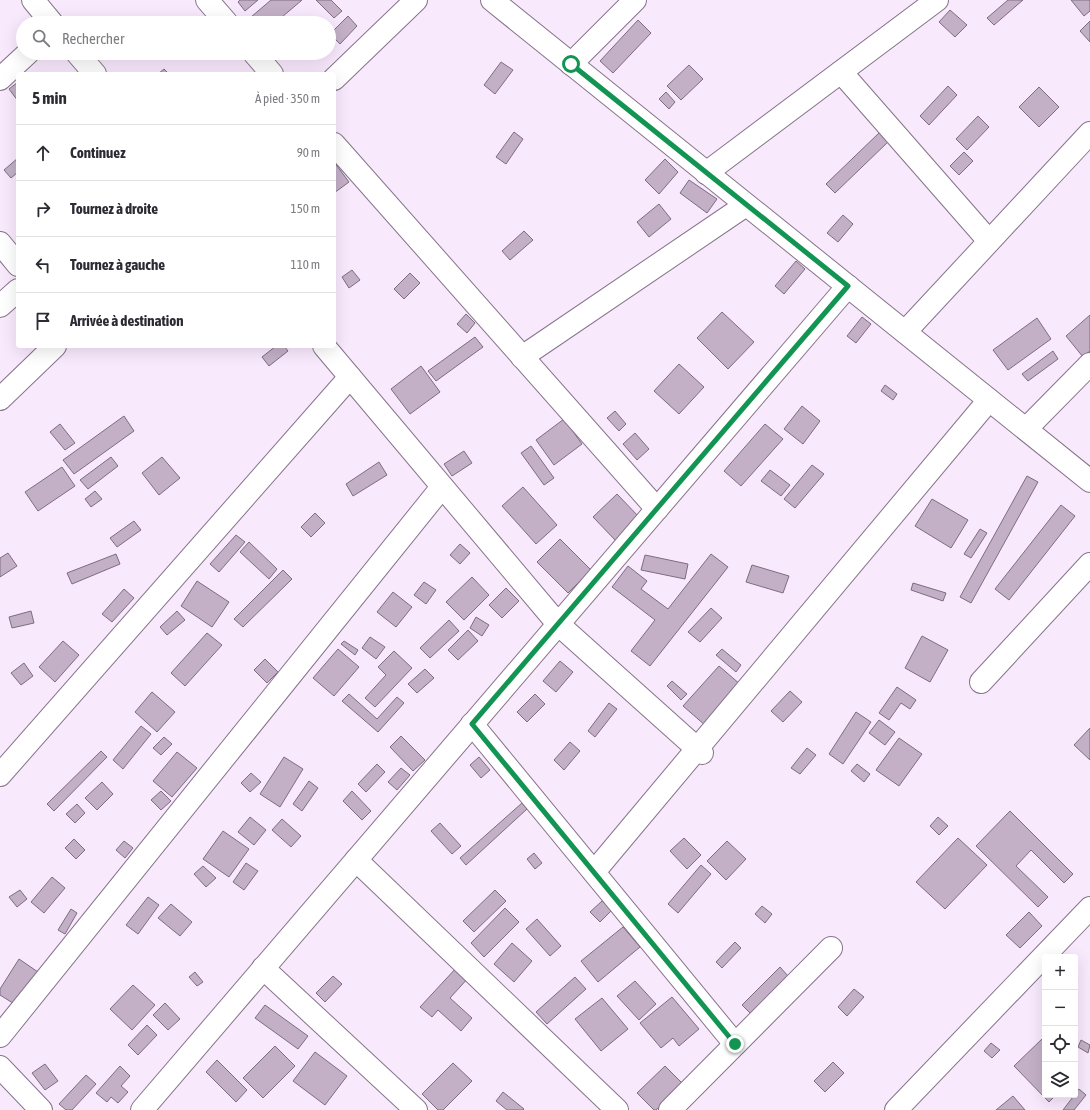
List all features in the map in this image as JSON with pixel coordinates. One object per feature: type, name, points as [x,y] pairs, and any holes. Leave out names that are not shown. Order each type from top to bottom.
[{"type":"street","points":[[33,0],[46,16]]},
{"type":"street","points":[[207,0],[221,16]]},
{"type":"street","points":[[336,77],[416,0]]},
{"type":"street","points":[[492,0],[1090,481]]},
{"type":"street","points":[[571,64],[635,0]]},
{"type":"street","points":[[706,173],[937,0]]},
{"type":"street","points":[[0,79],[20,60]]},
{"type":"street","points":[[83,60],[93,72]]},
{"type":"street","points":[[260,60],[270,72]]},
{"type":"street","points":[[841,72],[989,241]]},
{"type":"street","points":[[905,332],[1090,133]]},
{"type":"street","points":[[336,146],[657,509]]},
{"type":"street","points":[[522,357],[746,205]]},
{"type":"street","points":[[0,243],[16,263]]},
{"type":"street","points":[[142,1110],[848,286]]},
{"type":"street","points":[[0,306],[16,292]]},
{"type":"street","points":[[0,399],[53,348]]},
{"type":"street","points":[[326,348],[558,624],[699,751]]},
{"type":"street","points":[[1026,429],[1090,364]]},
{"type":"street","points":[[0,775],[350,377]]},
{"type":"street","points":[[594,872],[699,751],[989,400]]},
{"type":"street","points":[[0,1036],[442,487]]},
{"type":"street","points":[[981,682],[1090,564]]},
{"type":"street","points":[[472,724],[735,1044]]},
{"type":"street","points":[[356,860],[617,1110]]},
{"type":"street","points":[[904,1107],[1090,908]]},
{"type":"street","points":[[670,1110],[831,948]]},
{"type":"street","points":[[263,968],[416,1110]]},
{"type":"street","points":[[0,1067],[40,1110]]},
{"type":"building","points":[[240,0],[258,0],[245,11],[238,2]]},
{"type":"building","points":[[271,0],[302,0],[283,16],[252,16]]},
{"type":"building","points":[[316,0],[331,0],[342,11],[336,16],[332,16]]},
{"type":"building","points":[[1008,0],[1023,0],[994,25],[987,18]]},
{"type":"building","points":[[1071,0],[1090,0],[1090,11],[1084,16]]},
{"type":"building","points":[[950,10],[967,25],[955,37],[939,22]]},
{"type":"building","points":[[348,16],[357,26],[340,44],[336,40],[336,28]]},
{"type":"building","points":[[638,20],[651,33],[613,73],[600,61]]},
{"type":"building","points":[[1090,21],[1090,42],[1080,31]]},
{"type":"building","points":[[501,62],[513,70],[495,94],[484,85]]},
{"type":"building","points":[[689,65],[703,79],[681,100],[667,86]]},
{"type":"building","points":[[16,84],[16,98],[9,89]]},
{"type":"building","points":[[948,86],[957,95],[929,125],[920,116]]},
{"type":"building","points":[[1039,87],[1059,107],[1039,127],[1019,107]]},
{"type":"building","points":[[666,92],[675,102],[669,109],[659,99]]},
{"type":"building","points":[[978,116],[989,127],[967,150],[956,139]]},
{"type":"building","points":[[514,132],[523,139],[506,164],[496,157]]},
{"type":"building","points":[[880,132],[889,141],[835,193],[826,184]]},
{"type":"building","points":[[964,152],[973,161],[959,175],[950,166]]},
{"type":"building","points":[[665,159],[678,172],[659,194],[645,180]]},
{"type":"building","points":[[16,160],[16,174],[11,178],[4,170]]},
{"type":"building","points":[[336,165],[349,182],[336,192]]},
{"type":"building","points":[[689,180],[717,199],[707,213],[680,193]]},
{"type":"building","points":[[659,204],[671,219],[649,237],[637,222]]},
{"type":"building","points":[[843,215],[853,224],[838,242],[827,233]]},
{"type":"building","points":[[524,231],[533,240],[510,260],[502,251]]},
{"type":"building","points":[[796,261],[805,269],[784,294],[775,286]]},
{"type":"building","points":[[352,270],[360,280],[349,288],[342,277]]},
{"type":"building","points":[[410,273],[420,283],[404,299],[394,289]]},
{"type":"building","points":[[722,312],[754,342],[728,369],[697,338]]},
{"type":"building","points":[[466,314],[475,323],[467,333],[457,324]]},
{"type":"building","points":[[1090,315],[1090,351],[1083,357],[1066,336]]},
{"type":"building","points":[[862,317],[871,324],[856,343],[847,336]]},
{"type":"building","points":[[1037,318],[1051,339],[1008,370],[993,350]]},
{"type":"building","points":[[475,337],[483,347],[436,381],[428,371]]},
{"type":"building","points":[[273,348],[286,348],[288,351],[269,366],[262,357]]},
{"type":"building","points":[[1053,351],[1058,359],[1028,381],[1022,374]]},
{"type":"building","points":[[679,364],[704,387],[679,414],[654,391]]},
{"type":"building","points":[[421,366],[440,392],[410,414],[391,389]]},
{"type":"building","points":[[885,385],[897,394],[893,400],[881,391]]},
{"type":"building","points":[[802,406],[820,421],[803,444],[784,429]]},
{"type":"building","points":[[615,411],[626,424],[619,431],[607,418]]},
{"type":"building","points":[[124,416],[134,431],[74,474],[63,460]]},
{"type":"building","points":[[564,419],[582,444],[554,465],[536,440]]},
{"type":"building","points":[[60,424],[75,443],[65,450],[50,432]]},
{"type":"building","points":[[765,424],[783,439],[741,486],[724,471]]},
{"type":"building","points":[[635,433],[649,449],[637,460],[623,444]]},
{"type":"building","points":[[531,446],[554,478],[544,485],[521,453]]},
{"type":"building","points":[[464,451],[472,463],[452,476],[444,464]]},
{"type":"building","points":[[111,457],[118,466],[88,489],[80,480]]},
{"type":"building","points":[[162,457],[180,478],[159,495],[142,473]]},
{"type":"building","points":[[379,462],[387,475],[353,496],[346,484]]},
{"type":"building","points":[[812,465],[824,474],[795,508],[784,499]]},
{"type":"building","points":[[62,467],[75,486],[38,511],[25,492]]},
{"type":"building","points":[[770,470],[790,485],[781,496],[761,481]]},
{"type":"building","points":[[1027,476],[1038,482],[971,603],[960,597]]},
{"type":"building","points":[[523,487],[557,525],[536,544],[502,506]]},
{"type":"building","points":[[95,491],[102,499],[91,507],[85,499]]},
{"type":"building","points":[[617,494],[640,518],[616,541],[593,517]]},
{"type":"building","points":[[932,499],[968,520],[951,548],[915,526]]},
{"type":"building","points":[[1061,505],[1075,516],[1009,600],[995,589]]},
{"type":"building","points":[[315,513],[325,523],[311,537],[301,527]]},
{"type":"building","points":[[134,521],[141,530],[117,547],[110,538]]},
{"type":"building","points":[[980,529],[987,533],[971,558],[964,554]]},
{"type":"building","points":[[236,535],[245,542],[219,572],[210,564]]},
{"type":"building","points":[[560,539],[591,570],[568,593],[537,562]]},
{"type":"building","points":[[249,542],[277,569],[269,579],[240,552]]},
{"type":"building","points":[[460,544],[470,553],[460,564],[450,555]]},
{"type":"building","points":[[8,553],[17,566],[0,577],[0,558]]},
{"type":"building","points":[[116,554],[120,564],[72,584],[67,573]]},
{"type":"building","points":[[711,554],[728,567],[650,666],[631,651],[655,620],[612,587],[628,566],[647,581],[641,589],[668,609]]},
{"type":"building","points":[[645,555],[688,564],[685,579],[641,570]]},
{"type":"building","points":[[752,565],[789,576],[783,593],[746,582]]},
{"type":"building","points":[[283,570],[292,579],[243,627],[234,619]]},
{"type":"building","points":[[472,577],[489,595],[464,620],[446,602]]},
{"type":"building","points":[[197,581],[229,602],[212,627],[181,606]]},
{"type":"building","points":[[424,582],[436,590],[426,604],[414,595]]},
{"type":"building","points":[[913,583],[946,593],[943,601],[911,590]]},
{"type":"building","points":[[506,588],[519,601],[502,618],[489,605]]},
{"type":"building","points":[[124,589],[134,598],[112,622],[102,614]]},
{"type":"building","points":[[393,592],[412,607],[396,627],[377,612]]},
{"type":"building","points":[[711,608],[722,618],[700,642],[688,632]]},
{"type":"building","points":[[31,611],[34,623],[12,628],[9,617]]},
{"type":"building","points":[[177,611],[185,620],[167,635],[160,627]]},
{"type":"building","points":[[476,617],[489,625],[482,636],[470,628]]},
{"type":"building","points":[[449,620],[459,631],[430,658],[420,648]]},
{"type":"building","points":[[468,630],[478,641],[458,660],[448,650]]},
{"type":"building","points":[[207,633],[222,645],[185,686],[171,673]]},
{"type":"building","points":[[922,636],[948,650],[930,682],[905,668]]},
{"type":"building","points":[[370,637],[385,647],[376,659],[362,648]]},
{"type":"building","points":[[63,641],[79,655],[55,682],[39,667]]},
{"type":"building","points":[[344,641],[358,650],[355,655],[341,644]]},
{"type":"building","points":[[338,649],[359,667],[334,696],[313,678]]},
{"type":"building","points":[[722,649],[741,665],[736,672],[716,655]]},
{"type":"building","points":[[394,651],[412,668],[375,707],[365,698],[386,675],[378,667]]},
{"type":"building","points":[[265,659],[278,672],[267,683],[254,670]]},
{"type":"building","points":[[560,661],[573,672],[556,692],[543,681]]},
{"type":"building","points":[[24,663],[33,676],[21,685],[11,673]]},
{"type":"building","points":[[719,666],[741,685],[706,726],[683,706]]},
{"type":"building","points":[[425,669],[434,678],[417,693],[408,684]]},
{"type":"building","points":[[672,681],[687,694],[681,700],[667,686]]},
{"type":"building","points":[[897,687],[916,700],[910,709],[901,703],[889,720],[879,713]]},
{"type":"building","points":[[790,691],[802,702],[783,722],[771,711]]},
{"type":"building","points":[[152,692],[175,712],[157,732],[135,712]]},
{"type":"building","points":[[349,694],[377,719],[397,697],[404,703],[378,732],[342,701]]},
{"type":"building","points":[[535,694],[545,704],[527,722],[517,712]]},
{"type":"building","points":[[609,703],[617,709],[595,737],[588,731]]},
{"type":"building","points":[[856,712],[871,722],[843,764],[829,754]]},
{"type":"building","points":[[879,720],[895,732],[885,745],[869,733]]},
{"type":"building","points":[[141,726],[151,734],[123,769],[113,760]]},
{"type":"building","points":[[1090,728],[1090,760],[1074,745]]},
{"type":"building","points":[[401,736],[425,760],[413,771],[390,747]]},
{"type":"building","points":[[164,737],[172,744],[161,755],[153,748]]},
{"type":"building","points":[[899,738],[922,754],[899,786],[876,770]]},
{"type":"building","points":[[570,742],[580,751],[564,770],[554,760]]},
{"type":"building","points":[[807,748],[816,755],[800,774],[791,768]]},
{"type":"building","points":[[101,751],[107,757],[54,811],[47,804]]},
{"type":"building","points":[[177,752],[197,768],[172,797],[153,781]]},
{"type":"building","points":[[284,757],[303,769],[280,807],[260,794]]},
{"type":"building","points":[[479,757],[490,770],[481,778],[470,765]]},
{"type":"building","points":[[377,764],[385,772],[366,792],[358,784]]},
{"type":"building","points":[[857,764],[870,774],[864,782],[851,771]]},
{"type":"building","points":[[401,768],[410,775],[397,790],[388,782]]},
{"type":"building","points":[[251,773],[261,782],[250,792],[241,783]]},
{"type":"building","points":[[309,781],[318,788],[302,811],[293,804]]},
{"type":"building","points":[[102,782],[113,794],[97,810],[85,798]]},
{"type":"building","points":[[161,791],[171,801],[161,810],[151,800]]},
{"type":"building","points":[[352,791],[371,811],[362,820],[343,801]]},
{"type":"building","points":[[522,803],[527,809],[466,865],[460,858]]},
{"type":"building","points":[[77,804],[85,813],[75,823],[66,814]]},
{"type":"building","points":[[1010,811],[1073,874],[1064,883],[1031,850],[1016,866],[1048,897],[1038,907],[976,846]]},
{"type":"building","points":[[250,817],[266,830],[254,845],[238,832]]},
{"type":"building","points":[[938,817],[948,826],[939,835],[930,826]]},
{"type":"building","points":[[282,819],[301,836],[291,847],[272,830]]},
{"type":"building","points":[[440,823],[461,846],[452,854],[431,831]]},
{"type":"building","points":[[223,831],[249,849],[229,877],[203,859]]},
{"type":"building","points":[[684,838],[701,855],[687,869],[670,851]]},
{"type":"building","points":[[958,838],[987,865],[945,909],[916,882]]},
{"type":"building","points":[[74,839],[85,850],[76,859],[65,848]]},
{"type":"building","points":[[124,841],[133,848],[125,858],[116,850]]},
{"type":"building","points":[[727,841],[746,859],[726,880],[707,861]]},
{"type":"building","points":[[534,853],[542,863],[535,869],[527,859]]},
{"type":"building","points":[[246,863],[258,871],[244,890],[233,882]]},
{"type":"building","points":[[701,865],[711,874],[678,913],[668,904]]},
{"type":"building","points":[[203,866],[216,878],[206,887],[194,874]]},
{"type":"building","points":[[52,877],[65,888],[44,913],[31,902]]},
{"type":"building","points":[[20,890],[27,899],[17,907],[9,897]]},
{"type":"building","points":[[495,890],[506,901],[474,932],[463,921]]},
{"type":"building","points":[[148,897],[159,905],[138,934],[126,925]]},
{"type":"building","points":[[602,901],[612,910],[600,922],[590,912]]},
{"type":"building","points":[[171,904],[192,922],[180,936],[158,918]]},
{"type":"building","points":[[762,906],[772,914],[765,923],[755,914]]},
{"type":"building","points":[[505,908],[519,922],[484,957],[471,943]]},
{"type":"building","points":[[71,909],[77,913],[65,934],[58,930]]},
{"type":"building","points":[[1029,912],[1042,926],[1020,948],[1006,935]]},
{"type":"building","points":[[537,919],[561,946],[550,956],[526,929]]},
{"type":"building","points":[[623,927],[640,947],[598,982],[581,961]]},
{"type":"building","points":[[735,942],[741,948],[722,968],[716,962]]},
{"type":"building","points":[[512,943],[532,961],[514,982],[494,964]]},
{"type":"building","points":[[19,959],[38,972],[16,1005],[0,995],[0,989]]},
{"type":"building","points":[[458,966],[470,976],[450,998],[472,1018],[461,1031],[438,1010],[432,1017],[420,1007]]},
{"type":"building","points":[[780,967],[788,976],[751,1014],[742,1005]]},
{"type":"building","points":[[195,972],[203,982],[197,986],[189,977]]},
{"type":"building","points":[[333,976],[342,984],[325,1002],[316,993]]},
{"type":"building","points":[[575,977],[586,989],[547,1024],[536,1012]]},
{"type":"building","points":[[635,981],[656,1004],[639,1020],[617,996]]},
{"type":"building","points":[[133,985],[155,1005],[132,1030],[110,1009]]},
{"type":"building","points":[[854,989],[864,997],[847,1016],[838,1007]]},
{"type":"building","points":[[672,997],[699,1029],[679,1046],[673,1038],[661,1048],[640,1023]]},
{"type":"building","points":[[602,998],[628,1029],[601,1051],[575,1019]]},
{"type":"building","points":[[165,1003],[180,1019],[168,1030],[153,1015]]},
{"type":"building","points":[[265,1005],[308,1036],[298,1049],[255,1018]]},
{"type":"building","points":[[147,1025],[157,1035],[138,1055],[128,1045]]},
{"type":"building","points":[[1042,1039],[1042,1095],[1014,1066]]},
{"type":"building","points":[[1081,1040],[1090,1045],[1088,1053],[1078,1047]]},
{"type":"building","points":[[991,1043],[1000,1050],[992,1058],[984,1051]]},
{"type":"building","points":[[275,1046],[295,1066],[263,1098],[243,1078]]},
{"type":"building","points":[[315,1052],[347,1076],[325,1105],[293,1081]]},
{"type":"building","points":[[217,1060],[247,1090],[236,1102],[206,1072]]},
{"type":"building","points":[[833,1062],[844,1073],[825,1092],[814,1081]]},
{"type":"building","points":[[453,1063],[472,1081],[443,1110],[438,1110],[422,1094]]},
{"type":"building","points":[[45,1064],[58,1081],[45,1090],[32,1073]]},
{"type":"building","points":[[120,1066],[130,1076],[121,1086],[128,1092],[118,1103],[111,1097],[107,1102],[96,1093]]},
{"type":"building","points":[[665,1066],[683,1084],[656,1110],[654,1110],[637,1093]]},
{"type":"building","points":[[86,1075],[96,1084],[72,1110],[66,1110],[59,1104]]},
{"type":"building","points":[[1079,1089],[1086,1095],[1074,1110],[1063,1110],[1072,1098],[1078,1098]]},
{"type":"building","points":[[503,1092],[524,1109],[507,1110],[496,1101]]},
{"type":"building","points":[[1013,1096],[1025,1110],[996,1110]]},
{"type":"building","points":[[1045,1098],[1053,1098],[1049,1102]]},
{"type":"route","points":[[571,64],[848,286],[472,724],[735,1044]]}]
